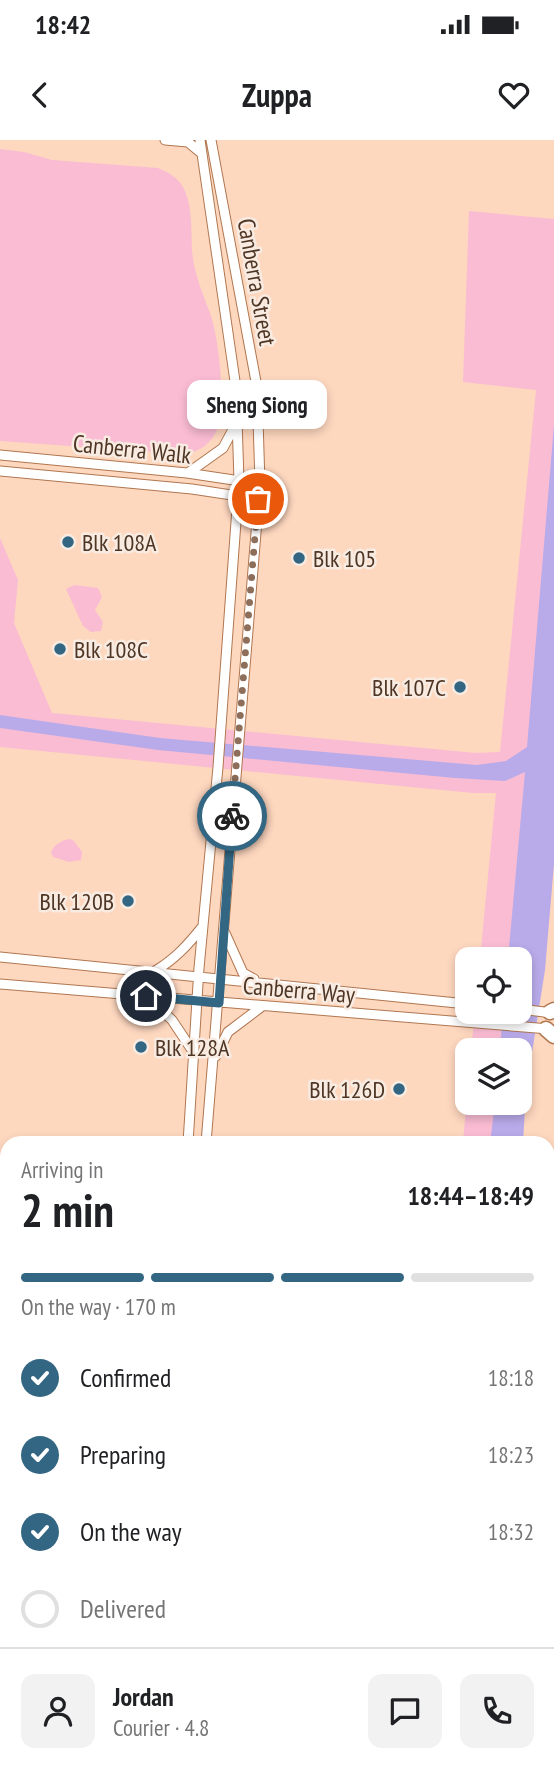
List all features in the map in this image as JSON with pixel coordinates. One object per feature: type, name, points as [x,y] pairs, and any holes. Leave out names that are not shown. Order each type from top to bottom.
[{"type":"street","points":[[165,140],[200,145],[211,141]]},
{"type":"street","name":"Canberra Street","points":[[207,1136],[260,484],[257,387],[211,141]]},
{"type":"street","name":"Canberra Street","points":[[188,1136],[239,481],[236,388],[200,145]]},
{"type":"street","points":[[187,473],[223,448],[238,420]]},
{"type":"street","name":"Canberra Walk","points":[[0,455],[187,473],[260,484]]},
{"type":"street","name":"Canberra Walk","points":[[0,471],[192,489],[258,499]]},
{"type":"street","points":[[153,972],[185,949],[204,926]]},
{"type":"street","points":[[224,932],[243,973],[261,982]]},
{"type":"street","name":"Canberra Way","points":[[0,957],[455,1003]]},
{"type":"street","name":"Canberra Way","points":[[0,984],[549,1031]]},
{"type":"street","points":[[146,996],[173,1020],[194,1053]]},
{"type":"street","points":[[214,1061],[228,1032],[261,1007]]},
{"type":"street","points":[[532,1010],[551,1012]]},
{"type":"shaded area","points":[[0,149],[52,160],[158,168],[174,177],[183,187],[190,209],[194,265],[214,327],[221,374],[219,421],[213,437],[202,447],[183,454],[0,441]]},
{"type":"shaded area","points":[[469,211],[554,219],[554,674],[532,977],[532,947],[481,947],[496,793],[473,793],[0,747],[0,538],[18,580],[14,623],[52,713],[476,753],[500,752],[536,390],[463,382]]},
{"type":"shaded area","points":[[554,425],[554,864],[545,970],[532,1053],[532,1038],[501,1038],[502,1024],[532,1024],[532,947],[509,947],[525,772],[505,781],[158,750],[0,728],[0,715],[160,738],[477,765],[506,761],[527,747]]},
{"type":"shaded area","points":[[74,585],[98,588],[102,597],[95,610],[103,622],[101,631],[91,632],[83,626],[66,589]]},
{"type":"shaded area","points":[[70,839],[82,852],[81,860],[69,862],[53,857],[51,853],[56,845]]},
{"type":"shaded area","points":[[474,1024],[529,1024],[528,1038],[472,1038]]},
{"type":"shaded area","points":[[465,1115],[522,1115],[521,1136],[464,1136]]},
{"type":"shaded area","points":[[494,1115],[525,1115],[523,1136],[491,1136]]},
{"type":"way so far","points":[[232,816],[258,499]]},
{"type":"place","name":"Sheng Siong","points":[[258,499]]},
{"type":"place","name":"Blk 108A","points":[[68,542]]},
{"type":"place","name":"Blk 105","points":[[299,558]]},
{"type":"place","name":"Blk 108C","points":[[60,649]]},
{"type":"place","name":"Blk 107C","points":[[460,687]]},
{"type":"place","name":"Blk 120B","points":[[128,901]]},
{"type":"place","name":"Blk 128A","points":[[141,1047]]},
{"type":"place","name":"Blk 126D","points":[[399,1089]]},
{"type":"route","points":[[146,996],[219,1003],[232,816]]}]
